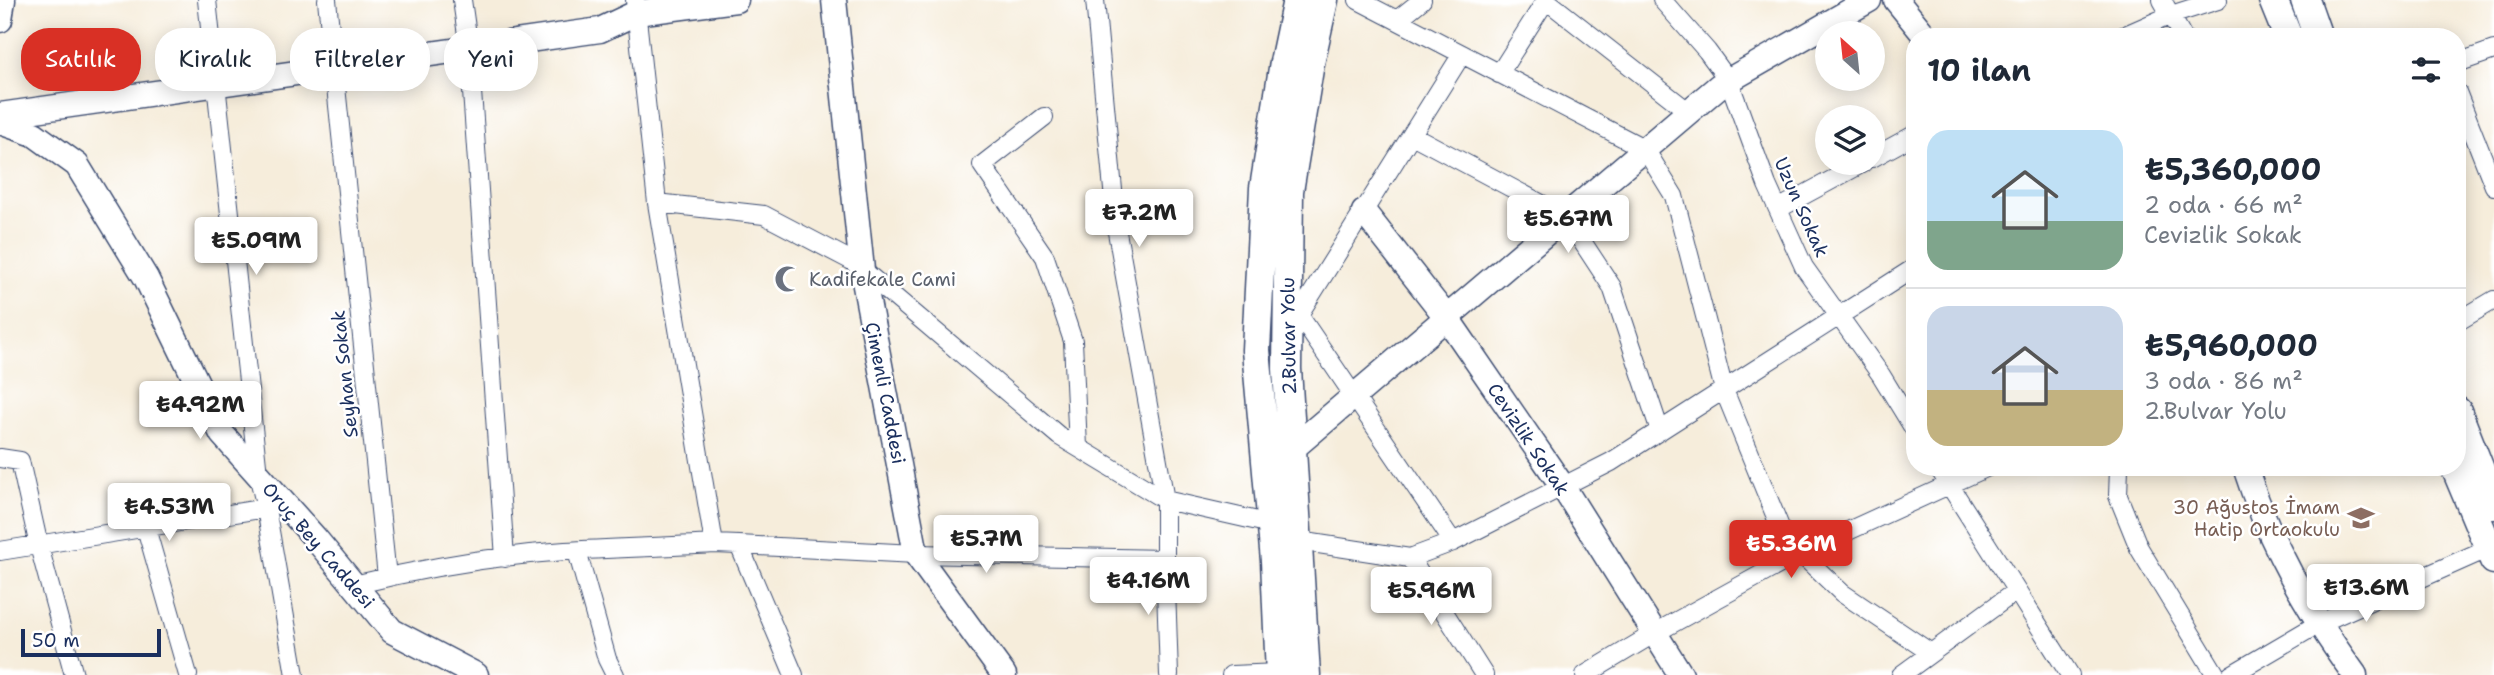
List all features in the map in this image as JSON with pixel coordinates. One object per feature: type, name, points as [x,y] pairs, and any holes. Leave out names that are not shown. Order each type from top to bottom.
[{"type":"main road","name":"2.Bulvar Yolu","points":[[1288,674],[1271,524],[1256,350],[1263,201],[1284,62],[1297,0]]},
{"type":"main road","name":"2.Bulvar Yolu","points":[[1288,674],[1299,541],[1287,369],[1293,325],[1289,191],[1310,63],[1324,0]]},
{"type":"main road","points":[[2273,0],[2284,28]]},
{"type":"main road","points":[[2305,0],[2315,28]]},
{"type":"main road","points":[[2466,434],[2494,505]]},
{"type":"main road","points":[[2459,476],[2491,554]]},
{"type":"street","points":[[0,20],[3,0]]},
{"type":"street","points":[[206,0],[209,28]]},
{"type":"street","name":"Seyhan Sokak","points":[[327,0],[329,28]]},
{"type":"street","points":[[462,0],[466,28]]},
{"type":"street","points":[[538,39],[600,30],[635,7],[732,0]]},
{"type":"street","name":"Çimenli Caddesi","points":[[834,0],[862,270],[916,554],[1004,675]]},
{"type":"street","points":[[1095,0],[1117,232],[1166,500],[1168,675]]},
{"type":"street","points":[[1358,0],[1646,149],[1674,196],[1724,390],[1780,527],[1800,552],[1842,593],[1931,653]]},
{"type":"street","points":[[1397,20],[1422,0]]},
{"type":"street","points":[[1500,74],[1546,0],[1689,113]]},
{"type":"street","name":"Uzun Sokak","points":[[1661,0],[1707,51],[1729,81],[1778,209],[1804,267],[1906,401]]},
{"type":"street","points":[[1292,449],[1729,81],[1869,0]]},
{"type":"street","points":[[1896,0],[1919,28]]},
{"type":"street","points":[[2134,28],[2166,7],[2218,0]]},
{"type":"street","points":[[635,7],[657,203],[714,544]]},
{"type":"street","points":[[2166,7],[2178,28]]},
{"type":"street","points":[[2466,60],[2494,50]]},
{"type":"street","points":[[1453,542],[1354,397],[1293,325],[1462,54]]},
{"type":"street","points":[[0,115],[166,91]]},
{"type":"street","points":[[216,91],[258,474],[295,675]]},
{"type":"street","name":"Seyhan Sokak","points":[[335,91],[387,577]]},
{"type":"street","points":[[472,91],[505,558]]},
{"type":"street","points":[[2466,115],[2494,186]]},
{"type":"street","points":[[1044,117],[982,165],[1045,257],[1073,341],[1079,447]]},
{"type":"street","name":"Oruç Bey Caddesi","points":[[0,122],[34,134],[77,165],[146,278],[222,434],[316,538],[392,631],[476,675]]},
{"type":"street","points":[[1412,135],[1566,217],[1612,287],[1660,431]]},
{"type":"street","points":[[1885,151],[1906,139]]},
{"type":"street","points":[[1778,209],[1841,175]]},
{"type":"street","points":[[657,203],[764,215],[852,261],[1049,427],[1166,500],[1271,524],[1299,541],[1410,558],[1453,542],[1611,462],[1906,273]]},
{"type":"street","name":"Cevizlik Sokak","points":[[1364,212],[1447,318],[1563,487],[1681,675]]},
{"type":"street","points":[[2466,317],[2494,300]]},
{"type":"street","points":[[0,458],[20,461],[39,546],[74,675]]},
{"type":"street","points":[[1944,476],[2070,675]]},
{"type":"street","points":[[1585,675],[1800,552],[1967,476]]},
{"type":"street","points":[[2119,476],[2118,496],[2139,548],[2216,675]]},
{"type":"street","points":[[2248,476],[2281,558],[2318,624],[2355,675]]},
{"type":"street","points":[[0,551],[266,508]]},
{"type":"street","points":[[146,528],[188,675]]},
{"type":"street","points":[[354,585],[505,558],[577,551],[714,544],[916,554],[1165,559]]},
{"type":"street","points":[[738,545],[794,675]]},
{"type":"street","points":[[577,551],[607,659],[615,675]]},
{"type":"street","points":[[2231,675],[2318,624],[2491,554]]},
{"type":"street","points":[[1410,558],[1484,675]]},
{"type":"street","points":[[1901,675],[2015,591]]},
{"type":"street","points":[[1231,675],[1288,674]]},
{"type":"place","name":"Kadifekale Cami","points":[[788,279]]},
{"type":"place","name":"30 Ağustos İmam Hatip Ortaokulu","points":[[2361,518]]}]
